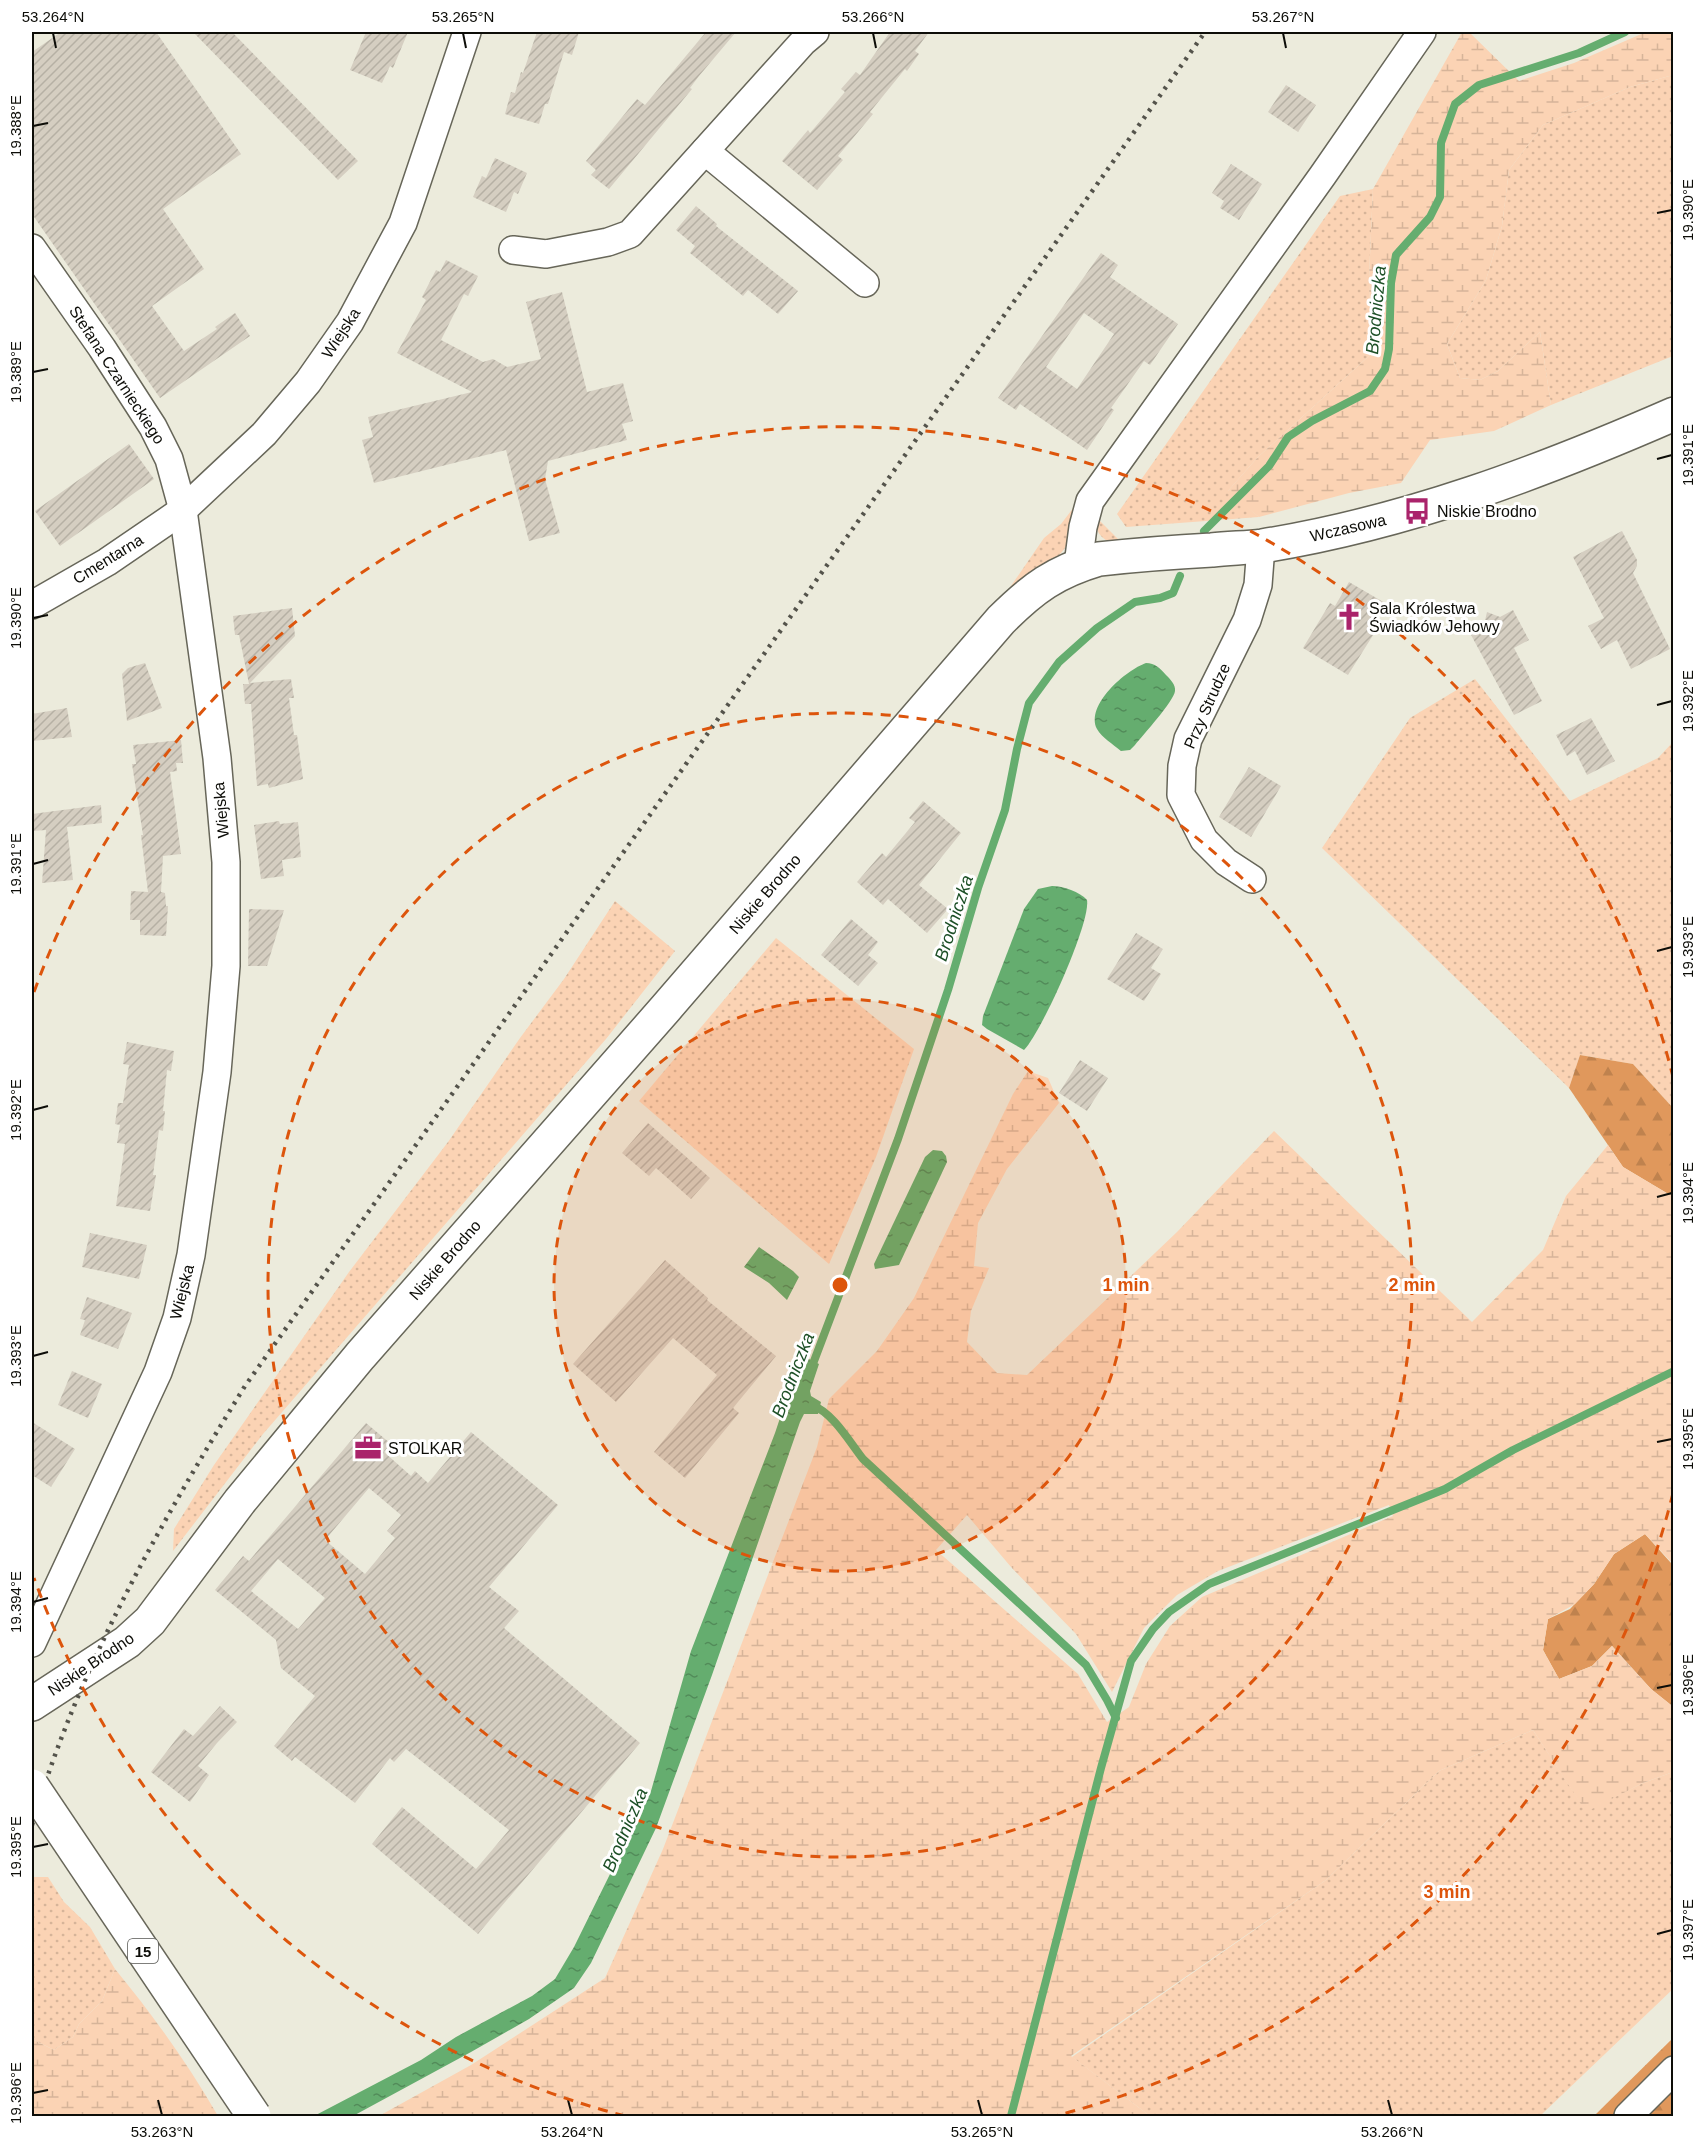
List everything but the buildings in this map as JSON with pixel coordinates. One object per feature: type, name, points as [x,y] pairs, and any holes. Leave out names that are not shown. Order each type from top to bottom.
[{"type":"street","name":"Wiejska","points":[[32,1643],[158,1372],[177,1318],[191,1255],[217,1072],[226,966],[226,862],[217,758],[183,510],[264,434],[308,382],[350,322],[403,224],[467,32]]},
{"type":"street","points":[[1078,565],[1083,527],[1090,501],[1323,175],[1422,32]]},
{"type":"street","points":[[513,250],[546,254],[608,243],[630,234],[805,35]]},
{"type":"street","points":[[705,151],[865,283]]},
{"type":"street","name":"Stefana Czarnieckiego","points":[[32,248],[102,348],[153,427],[170,459],[183,510]]},
{"type":"street","name":"Wczasowa","points":[[1078,565],[1099,559],[1127,556],[1261,546],[1372,523],[1459,498],[1580,454],[1674,414]]},
{"type":"street","name":"Cmentarna","points":[[32,606],[107,562],[183,510]]},
{"type":"street","name":"Przy Strudze","points":[[1252,879],[1226,862],[1204,840],[1181,795],[1182,766],[1188,739],[1247,620],[1258,585],[1261,546]]},
{"type":"street","name":"Niskie Brodno","points":[[32,1704],[127,1642],[150,1621],[240,1501],[360,1356],[666,1008],[1001,620],[1027,594],[1054,576],[1078,565]]},
{"type":"street","name":"15","points":[[32,1786],[254,2116]]},
{"type":"street","points":[[1628,2116],[1674,2070]]},
{"type":"green space","points":[[1462,32],[1469,32],[1519,81],[1574,63],[1646,32],[1673,32],[1673,75],[1630,87],[1543,125],[1509,170],[1502,226],[1486,280],[1447,344],[1460,378],[1480,380],[1498,371],[1540,332],[1551,405],[1494,431],[1430,440],[1401,483],[1349,493],[1259,517],[1227,492],[1257,458],[1370,355],[1369,278],[1373,189]]},
{"type":"green space","points":[[1673,75],[1673,356],[1551,405],[1540,332],[1498,371],[1480,380],[1460,378],[1447,344],[1486,280],[1502,226],[1509,170],[1543,125],[1630,87]]},
{"type":"green space","points":[[1373,189],[1369,277],[1370,355],[1257,458],[1228,491],[1259,517],[1126,527],[1117,514],[1340,196]]},
{"type":"green space","points":[[1074,507],[1065,548],[1045,568],[1002,599],[1044,538],[1061,524]]},
{"type":"green space","points":[[1095,516],[1120,541],[1111,543],[1100,535]]},
{"type":"green space","points":[[1475,679],[1570,801],[1658,758],[1673,742],[1673,1108],[1633,1064],[1580,1055],[1569,1088],[1322,848],[1410,718]]},
{"type":"green space","points":[[615,901],[675,951],[606,1039],[263,1434],[173,1551],[174,1529],[214,1465],[349,1272],[448,1142],[564,979]]},
{"type":"green space","points":[[776,938],[914,1049],[876,1157],[829,1264],[639,1101]]},
{"type":"green space","points":[[1580,1055],[1633,1064],[1673,1108],[1673,1193],[1670,1195],[1623,1167],[1569,1088]]},
{"type":"green space","points":[[1028,1071],[1048,1078],[1059,1103],[1007,1169],[978,1223],[974,1266],[989,1268],[971,1311],[967,1342],[997,1373],[1027,1375],[1177,1232],[1274,1131],[1472,1322],[1543,1250],[1566,1196],[1608,1145],[1623,1167],[1670,1195],[1673,1193],[1673,1562],[1645,1534],[1614,1554],[1594,1584],[1575,1604],[1548,1619],[1543,1650],[1559,1679],[1592,1666],[1612,1646],[1651,1689],[1671,1705],[1673,1703],[1673,1772],[1643,1783],[1586,1812],[1533,1730],[1439,1771],[1326,1880],[1071,2056],[1150,2116],[379,2116],[471,2065],[605,1978],[663,1849],[817,1447],[829,1399],[877,1351],[914,1298],[1013,1094]],"holes":[[[1389,1505],[1393,1516],[1202,1597],[1170,1626],[1146,1664],[1129,1707],[1107,1722],[1078,1674],[936,1550],[967,1515],[1011,1567],[1076,1634],[1112,1692],[1144,1628],[1177,1595],[1218,1571]]]},
{"type":"green space","points":[[1645,1534],[1671,1563],[1673,1562],[1673,1703],[1671,1705],[1651,1689],[1612,1646],[1592,1666],[1559,1679],[1543,1650],[1548,1619],[1570,1609],[1594,1584],[1614,1554]]},
{"type":"green space","points":[[1533,1730],[1586,1811],[1643,1783],[1673,1772],[1673,1989],[1540,2116],[1150,2116],[1072,2057],[1326,1880],[1439,1771]]},
{"type":"green space","points":[[34,1877],[48,1877],[64,1902],[90,1927],[115,1969],[102,2001],[79,2024],[73,2037],[54,2050],[32,2039]]},
{"type":"green space","points":[[115,1969],[170,2040],[218,2116],[32,2116],[32,2039],[54,2050],[73,2037],[79,2024],[102,2001]]},
{"type":"green space","points":[[1673,2038],[1673,2116],[1594,2116]]},
{"type":"water","points":[[1146,663],[1162,670],[1172,682],[1175,691],[1164,710],[1135,745],[1130,750],[1121,751],[1097,729],[1095,720],[1097,710],[1102,699],[1119,681]]},
{"type":"water","points":[[1052,886],[1071,890],[1084,897],[1087,900],[1086,912],[1063,977],[1042,1022],[1024,1050],[982,1025],[983,1016],[1024,909],[1038,889]]},
{"type":"water","points":[[933,1150],[942,1151],[947,1162],[899,1265],[875,1269],[874,1264],[925,1157]]},
{"type":"water","points":[[759,1247],[799,1277],[787,1300],[769,1283],[744,1267]]},
{"type":"water","points":[[801,1355],[819,1364],[810,1391],[811,1396],[821,1402],[818,1414],[804,1414],[800,1422],[656,1828],[591,1963],[574,1988],[529,2019],[471,2052],[353,2116],[314,2116],[421,2060],[456,2037],[532,1996],[555,1979],[574,1947],[651,1791],[691,1651],[775,1433]]},
{"type":"waterway","name":"Brodniczka","points":[[1204,531],[1269,466],[1288,437],[1312,421],[1370,391],[1385,369],[1389,349],[1391,283],[1396,255],[1430,217],[1440,197],[1441,143],[1455,104],[1479,85],[1579,53],[1625,32]]},
{"type":"waterway","name":"Brodniczka","points":[[811,1369],[898,1139],[948,990],[978,888],[1005,810],[1029,703],[1059,662],[1097,628],[1135,602],[1160,598],[1173,593],[1180,576]]},
{"type":"waterway","points":[[1011,2116],[1131,1661],[1153,1629],[1169,1612],[1209,1584],[1445,1489],[1513,1450],[1674,1371]]},
{"type":"waterway","points":[[812,1405],[834,1421],[863,1459],[1086,1665],[1116,1718]]},
{"type":"railway","points":[[32,1825],[51,1767],[97,1654],[152,1545],[245,1386],[1205,32]]},
{"type":"place","name":"Niskie Brodno","points":[[1417,511]]},
{"type":"place","name":"Sala Królestwa Świadków Jehowy","points":[[1349,617]]},
{"type":"place","name":"STOLKAR","points":[[368,1448]]}]
